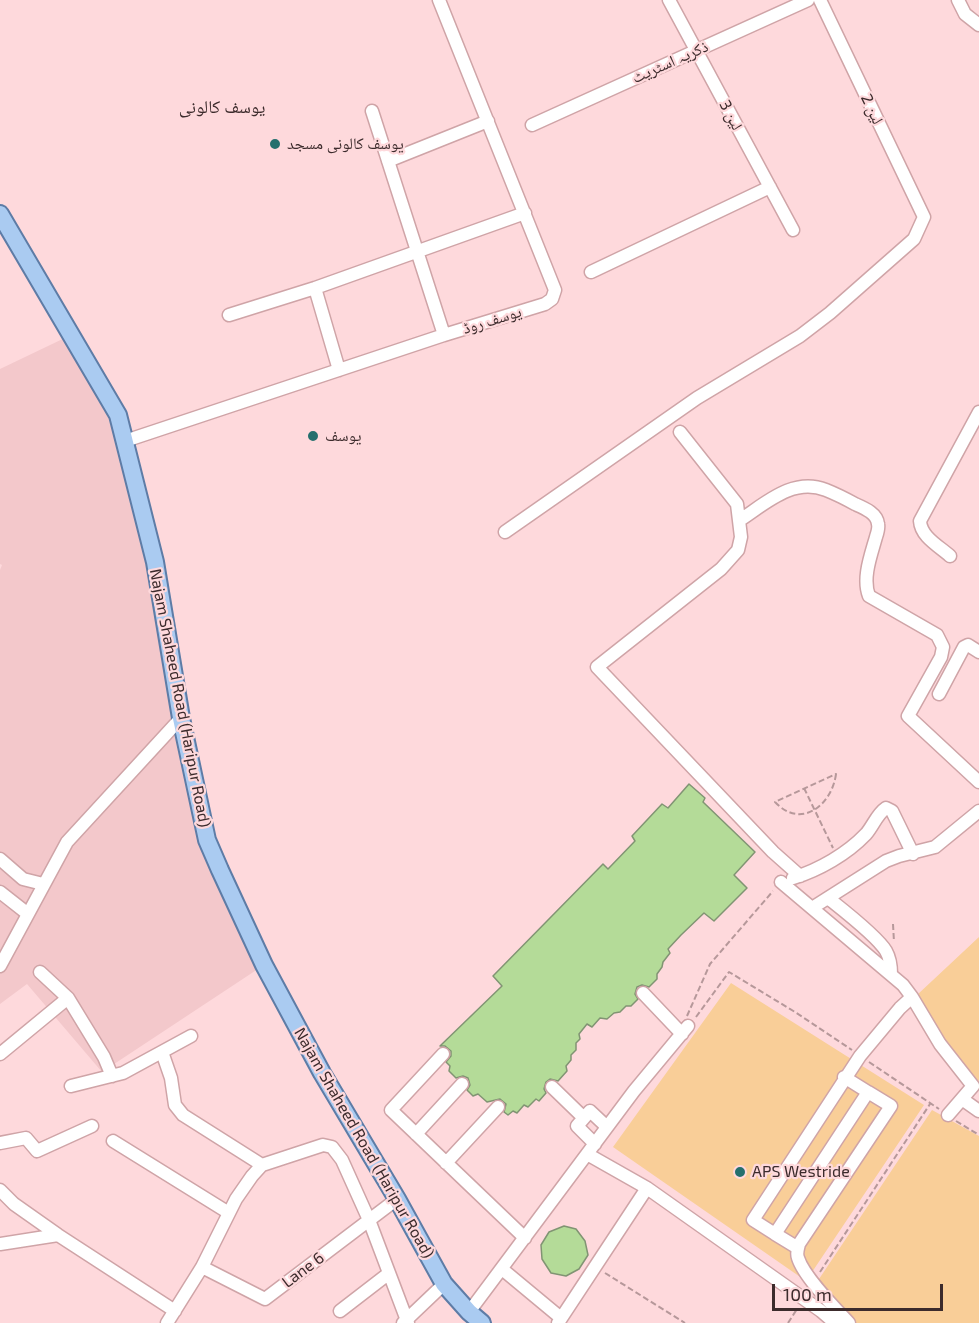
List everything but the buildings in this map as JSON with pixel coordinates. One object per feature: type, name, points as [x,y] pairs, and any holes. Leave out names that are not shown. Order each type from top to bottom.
[{"type":"main road","name":"Najam Shaheed Road (Haripur Road)","points":[[0,214],[118,415],[155,562],[181,718],[207,840],[264,965],[322,1073],[397,1199],[444,1284],[476,1318]]},
{"type":"street","name":"یوسف روڈ","points":[[125,441],[444,335],[545,304],[552,299],[555,290],[439,0]]},
{"type":"street","name":"لین 3","points":[[669,0],[793,230]]},
{"type":"street","name":"ذکریہ اسٹریٹ","points":[[532,124],[808,0]]},
{"type":"street","name":"لین 2","points":[[505,532],[697,398],[800,336],[830,313],[914,239],[924,217],[820,0]]},
{"type":"street","points":[[958,0],[965,14],[979,25]]},
{"type":"street","points":[[372,111],[444,335]]},
{"type":"street","points":[[388,161],[488,121]]},
{"type":"street","points":[[591,272],[770,188]]},
{"type":"street","points":[[229,315],[315,288],[525,213]]},
{"type":"street","points":[[315,288],[339,370]]},
{"type":"street","points":[[950,556],[926,536],[921,529],[921,521],[979,412]]},
{"type":"street","points":[[680,432],[737,504],[741,537],[738,550],[733,557],[597,667],[772,852],[800,876]]},
{"type":"street","points":[[740,520],[780,494],[794,488],[810,486],[825,489],[865,508],[876,516],[879,525],[868,570],[866,588],[869,596],[936,635],[943,647],[940,657],[908,716],[979,782]]},
{"type":"street","points":[[939,694],[964,647],[968,645],[979,651]]},
{"type":"street","points":[[0,966],[67,842],[181,718]]},
{"type":"street","points":[[781,882],[800,876],[838,856],[864,836],[886,807],[892,811],[913,854]]},
{"type":"street","points":[[812,908],[886,861],[935,848],[979,811]]},
{"type":"street","points":[[0,859],[23,879],[43,884]]},
{"type":"street","points":[[781,882],[891,975],[912,997],[940,1044],[976,1088],[948,1115]]},
{"type":"street","points":[[0,892],[28,914]]},
{"type":"street","points":[[828,898],[886,951],[891,964],[891,975]]},
{"type":"street","points":[[40,972],[68,998],[104,1057],[112,1076]]},
{"type":"street","points":[[476,1318],[501,1269],[634,1091],[685,1030],[643,993]]},
{"type":"street","points":[[798,1248],[753,1220],[844,1077],[900,1008],[912,997]]},
{"type":"street","points":[[0,1054],[68,998]]},
{"type":"street","points":[[71,1086],[123,1073],[191,1036]]},
{"type":"street","points":[[162,1052],[171,1078],[171,1092],[175,1105],[183,1115],[262,1165]]},
{"type":"street","points":[[443,1054],[391,1110],[525,1238]]},
{"type":"street","points":[[844,1077],[891,1106],[799,1244],[798,1261],[817,1289],[849,1323]]},
{"type":"street","points":[[416,1134],[462,1084]]},
{"type":"street","points":[[552,1087],[584,1118]]},
{"type":"street","points":[[775,1234],[868,1092]]},
{"type":"street","points":[[962,1099],[979,1111]]},
{"type":"street","points":[[446,1163],[498,1107]]},
{"type":"street","points":[[607,1127],[590,1111],[577,1126],[591,1149],[835,1323]]},
{"type":"street","points":[[0,1143],[26,1138],[37,1150],[92,1126]]},
{"type":"street","points":[[113,1141],[229,1213]]},
{"type":"street","points":[[167,1323],[202,1267],[236,1199],[262,1165],[323,1145],[333,1147],[342,1160],[369,1220],[406,1321],[444,1284]]},
{"type":"street","points":[[501,1269],[560,1321],[647,1188]]},
{"type":"street","points":[[0,1190],[14,1204],[58,1235],[175,1311]]},
{"type":"street","name":"Lane 6","points":[[202,1267],[265,1299],[397,1199]]},
{"type":"street","points":[[0,1244],[58,1235]]},
{"type":"street","points":[[340,1311],[388,1274]]},
{"type":"path","points":[[836,774],[830,796],[815,811],[802,814],[791,812],[781,808],[775,802],[804,788],[836,774]]},
{"type":"path","points":[[804,788],[838,856]]},
{"type":"path","points":[[685,1030],[685,1020],[710,964],[781,882]]},
{"type":"path","points":[[886,951],[895,940],[893,924]]},
{"type":"path","points":[[685,1030],[729,972],[795,1012],[979,1135]]},
{"type":"path","points":[[814,1282],[931,1103]]},
{"type":"path","points":[[595,1266],[678,1321],[685,1323]]},
{"type":"path","points":[[788,1323],[803,1299]]},
{"type":"shaded area","points":[[71,335],[118,415],[204,841],[264,965],[102,1072],[27,984],[0,1004],[0,570],[2,565],[0,564],[0,369]]},
{"type":"shaded area","points":[[979,937],[979,1081],[959,1064],[951,1053],[917,995]]},
{"type":"shaded area","points":[[731,983],[924,1105],[806,1281],[613,1147]]},
{"type":"shaded area","points":[[932,1110],[979,1136],[979,1323],[856,1323],[811,1291]]},
{"type":"place","name":"یوسف کالونی مسجد","points":[[275,144]]},
{"type":"place","name":"یوسف","points":[[313,436]]},
{"type":"place","name":"APS Westride","points":[[740,1172]]},
{"type":"district","name":"یوسف کالونی","points":[[222,107]]}]
